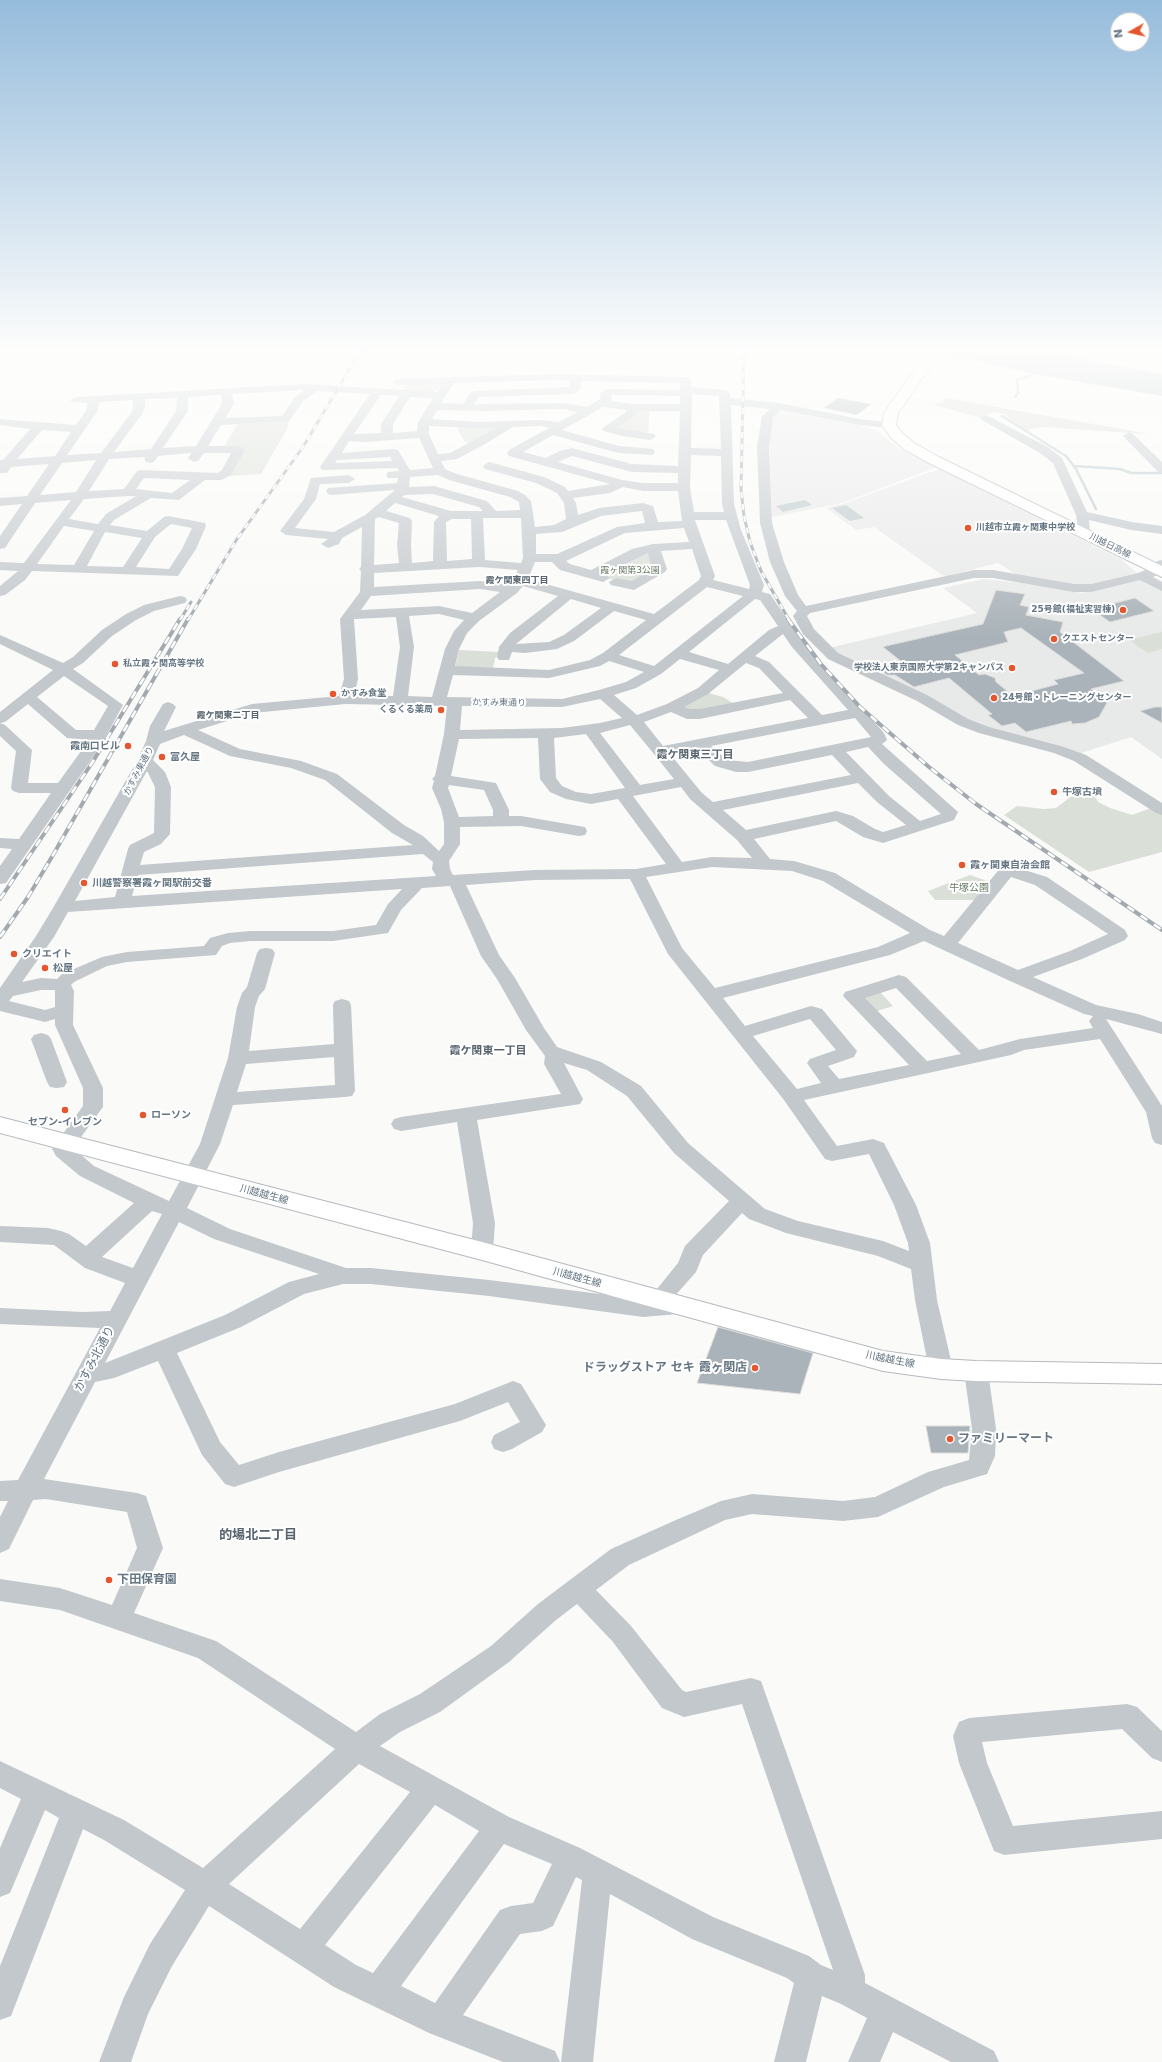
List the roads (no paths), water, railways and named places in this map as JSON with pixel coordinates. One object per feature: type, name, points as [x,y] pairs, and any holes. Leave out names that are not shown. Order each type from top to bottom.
[{"type":"main road","name":"川越日高線","points":[[907,444],[920,453],[1084,534],[1161,569]]},
{"type":"main road","name":"川越越生線","points":[[0,1125],[482,1251],[883,1361],[941,1369],[976,1371],[1162,1374]]},
{"type":"street","points":[[0,477],[3,464],[23,444]]},
{"type":"street","points":[[1,541],[69,444]]},
{"type":"street","points":[[0,592],[20,577],[28,567],[81,495],[114,444]]},
{"type":"street","points":[[128,492],[160,444]]},
{"type":"street","points":[[182,476],[203,444]]},
{"type":"street","points":[[341,444],[326,467],[434,490],[484,504],[490,515]]},
{"type":"street","points":[[429,444],[440,471]]},
{"type":"street","points":[[434,458],[453,456],[458,444]]},
{"type":"street","points":[[463,480],[528,444]]},
{"type":"street","points":[[604,444],[618,449],[649,452]]},
{"type":"street","points":[[648,470],[649,444]]},
{"type":"street","points":[[446,670],[549,674],[595,663],[608,656],[705,582],[708,576],[688,520],[684,487],[686,444]]},
{"type":"street","points":[[726,444],[728,493],[731,516],[743,553],[757,585],[757,589],[754,594]]},
{"type":"street","points":[[764,444],[766,523],[777,562],[786,583],[792,596],[802,609],[805,610]]},
{"type":"street","points":[[1034,444],[1058,461],[1082,515],[1084,534]]},
{"type":"street","points":[[1137,444],[1162,469]]},
{"type":"street","points":[[7,448],[20,448]]},
{"type":"street","points":[[3,464],[200,449],[239,450],[227,472],[221,476],[202,477],[141,474]]},
{"type":"street","points":[[686,451],[726,453]]},
{"type":"street","points":[[546,463],[564,454],[572,452],[622,466],[648,470],[684,470]]},
{"type":"street","points":[[513,453],[621,483],[643,487],[684,487]]},
{"type":"street","points":[[489,466],[549,483],[566,495],[570,503],[573,521]]},
{"type":"street","points":[[401,483],[373,515],[332,540],[286,531],[310,499],[314,481],[401,483],[440,471],[463,480],[514,494],[525,501],[528,514],[529,562],[516,586],[474,618],[461,631],[455,641],[438,702]]},
{"type":"street","points":[[0,502],[128,492],[175,497],[202,477]]},
{"type":"street","points":[[401,483],[450,515]]},
{"type":"street","points":[[566,495],[610,489],[621,483]]},
{"type":"street","points":[[78,569],[102,527],[110,517],[149,494]]},
{"type":"street","points":[[529,531],[553,530],[599,512],[643,507],[649,509],[652,526]]},
{"type":"street","points":[[440,565],[440,522],[442,519],[450,515],[477,516],[528,514]]},
{"type":"street","points":[[373,515],[406,521],[404,545],[406,567]]},
{"type":"street","points":[[345,700],[351,679],[347,619],[367,592],[366,569],[373,515]]},
{"type":"street","points":[[1082,515],[1103,518],[1131,526],[1162,530]]},
{"type":"street","points":[[477,516],[479,563]]},
{"type":"street","points":[[366,569],[529,562],[559,558],[622,530],[688,520],[731,516]]},
{"type":"street","points":[[0,566],[127,571],[175,572],[200,526],[170,520],[150,535],[127,571]]},
{"type":"street","points":[[60,522],[150,535]]},
{"type":"street","points":[[592,575],[637,552],[653,548],[696,545]]},
{"type":"street","points":[[559,558],[559,562],[564,567],[634,586],[660,569],[653,548]]},
{"type":"street","points":[[1161,569],[1142,576],[1082,588],[993,574],[974,574],[805,610],[800,616],[808,631],[833,656],[922,698],[963,722],[984,730],[1059,750],[1080,758],[1162,810]]},
{"type":"street","points":[[1142,576],[1162,587]]},
{"type":"street","points":[[591,600],[616,582]]},
{"type":"street","points":[[690,745],[704,748],[721,763],[736,767],[748,767],[879,740],[879,736],[818,669],[786,628],[765,597],[705,582]]},
{"type":"street","points":[[367,592],[480,585],[516,586],[569,594],[657,619]]},
{"type":"street","points":[[501,672],[506,647],[515,636],[569,594]]},
{"type":"street","name":"かすみ東通り","points":[[3,999],[45,937],[62,908],[145,761],[154,741],[184,729],[252,709],[345,700],[562,702],[603,694],[631,685],[656,671],[754,594]]},
{"type":"street","points":[[0,719],[63,669],[78,660],[103,636],[131,617],[149,608],[180,600]]},
{"type":"street","points":[[506,647],[531,649],[552,646],[569,638],[612,606]]},
{"type":"street","points":[[350,615],[447,610],[474,618]]},
{"type":"street","points":[[400,701],[407,647],[402,612]]},
{"type":"street","points":[[452,734],[546,734],[590,730],[635,720],[672,707],[703,691],[774,632],[786,628]]},
{"type":"street","points":[[0,879],[99,736],[116,705],[45,658],[3,643]]},
{"type":"street","points":[[679,654],[730,669]]},
{"type":"street","points":[[608,656],[656,671]]},
{"type":"street","points":[[744,657],[764,665],[819,721]]},
{"type":"street","points":[[603,694],[635,720],[696,796],[743,836],[762,859],[761,863]]},
{"type":"street","points":[[672,707],[687,714],[700,714],[794,695]]},
{"type":"street","points":[[28,696],[72,735],[99,736]]},
{"type":"street","points":[[455,702],[452,734],[440,779],[440,788],[449,809],[452,822],[452,844],[441,861],[441,869],[451,881],[490,956],[506,978],[535,1030],[550,1051],[555,1054],[594,1066],[634,1091],[681,1148],[757,1214],[794,1228],[883,1249],[923,1265]]},
{"type":"street","points":[[154,741],[158,726],[168,706]]},
{"type":"street","points":[[660,751],[858,713]]},
{"type":"street","points":[[0,728],[24,750],[19,788],[62,788]]},
{"type":"street","points":[[184,729],[236,753],[295,764],[330,777],[398,829],[417,840],[441,861]]},
{"type":"street","points":[[590,730],[677,867]]},
{"type":"street","points":[[546,734],[548,778],[556,789],[572,796],[591,799],[684,782]]},
{"type":"street","points":[[743,836],[836,816],[847,819],[869,832],[883,838],[948,817],[950,812],[890,761],[872,742]]},
{"type":"street","points":[[836,750],[883,799],[918,827]]},
{"type":"street","points":[[122,903],[129,871],[136,849],[155,840],[162,834],[163,787],[157,772],[145,761]]},
{"type":"street","points":[[710,808],[862,777]]},
{"type":"street","points":[[440,779],[490,786],[500,810],[501,822]]},
{"type":"street","points":[[452,822],[521,821],[579,831]]},
{"type":"street","points":[[0,843],[23,844]]},
{"type":"street","points":[[129,871],[426,849]]},
{"type":"street","points":[[62,908],[575,873],[636,874],[712,862],[761,863],[794,866],[829,877],[924,934],[1016,977],[1091,1010],[1138,1020],[1162,1028]]},
{"type":"street","points":[[947,944],[1008,870],[1041,881],[1119,934],[1119,936],[1076,955],[1016,977]]},
{"type":"street","points":[[636,874],[674,950],[792,1096],[804,1116],[832,1154],[873,1146],[877,1148],[908,1211],[919,1243],[923,1265],[926,1300],[941,1369]]},
{"type":"street","points":[[62,985],[68,978],[102,962],[127,957],[210,951],[216,942],[228,938],[250,936],[273,938],[333,936],[382,929],[394,908],[417,883]]},
{"type":"street","points":[[710,995],[776,980],[884,951],[924,934]]},
{"type":"street","name":"かすみ北通り","points":[[0,1542],[26,1489],[210,1144],[226,1099],[238,1058],[246,1007],[251,993],[256,990],[266,953]]},
{"type":"street","points":[[922,1067],[852,996],[899,981],[974,1056]]},
{"type":"street","points":[[3,999],[41,984],[62,985]]},
{"type":"street","points":[[62,985],[65,991],[64,1025],[93,1088],[93,1107],[63,1142],[63,1151],[87,1171],[149,1202],[174,1211],[222,1234],[331,1270],[343,1276]]},
{"type":"street","points":[[3,999],[45,1016],[65,1010]]},
{"type":"street","points":[[226,1099],[345,1090],[342,1050],[342,1005]]},
{"type":"street","points":[[1091,1010],[1156,1112],[1162,1138]]},
{"type":"street","points":[[740,1032],[811,1012],[815,1013],[847,1051],[847,1053],[818,1063],[817,1065],[834,1086]]},
{"type":"street","points":[[792,1096],[1020,1045],[1106,1032]]},
{"type":"street","points":[[41,1039],[58,1082]]},
{"type":"street","points":[[238,1058],[342,1050]]},
{"type":"street","points":[[401,1124],[572,1101],[573,1099],[554,1064],[555,1054]]},
{"type":"street","points":[[466,1115],[484,1222],[482,1251]]},
{"type":"street","points":[[87,1374],[106,1372],[233,1321],[297,1288],[343,1276],[371,1276],[488,1288],[643,1309],[668,1303],[688,1266],[693,1252],[741,1201]]},
{"type":"street","points":[[88,1258],[149,1202]]},
{"type":"street","points":[[0,1234],[48,1236],[61,1239],[98,1264],[138,1279]]},
{"type":"street","points":[[0,1316],[83,1320],[116,1319]]},
{"type":"street","points":[[164,1349],[211,1448],[234,1477],[279,1462],[460,1412],[514,1390],[534,1425],[503,1442]]},
{"type":"street","points":[[115,2062],[135,2008],[161,1955],[205,1886],[356,1748],[390,1723],[430,1703],[494,1659],[547,1612],[620,1557],[721,1511],[752,1504],[843,1511],[878,1507],[937,1479],[978,1467],[983,1456],[984,1429],[976,1371]]},
{"type":"street","points":[[0,1491],[26,1489],[53,1490],[137,1503],[150,1548],[119,1618]]},
{"type":"street","points":[[579,1589],[622,1634],[672,1699],[684,1705],[751,1690],[850,1975],[850,1992]]},
{"type":"street","points":[[0,1590],[60,1599],[207,1649],[247,1674],[356,1748],[431,1788],[499,1827],[570,1858],[703,1928],[798,1967],[811,1977],[850,1992],[976,2060]]},
{"type":"street","points":[[1162,1749],[1127,1716],[969,1731],[967,1736],[973,1763],[1004,1842],[1162,1825]]},
{"type":"street","points":[[0,1774],[114,1830],[205,1886],[345,1976],[379,1991],[440,2022],[544,2062]]},
{"type":"street","points":[[303,1949],[431,1788]]},
{"type":"street","points":[[0,1883],[38,1792]]},
{"type":"street","points":[[0,2005],[76,1811]]},
{"type":"street","points":[[379,1991],[499,1827]]},
{"type":"street","points":[[440,2022],[511,1921],[542,1916],[570,1858]]},
{"type":"street","points":[[577,2062],[597,1873]]},
{"type":"street","points":[[790,2062],[811,1977]]},
{"type":"street","points":[[864,2062],[886,2012]]},
{"type":"waterway","points":[[1047,444],[1066,456],[1076,469],[1096,509]]},
{"type":"waterway","points":[[1074,466],[1120,469],[1131,473],[1162,473]]},
{"type":"railway","points":[[188,620],[237,539],[305,444]]},
{"type":"railway","points":[[742,444],[741,489],[744,516],[750,542],[761,571],[789,620]]},
{"type":"railway","points":[[180,620],[191,602]]},
{"type":"railway","points":[[0,899],[92,763],[180,619]]},
{"type":"railway","points":[[0,937],[28,897],[53,855],[188,619]]},
{"type":"railway","points":[[788,619],[820,663],[860,707],[929,767],[976,804],[1162,930]]},
{"type":"place","name":"川越市立霞ヶ関東中学校","points":[[968,528]]},
{"type":"place","name":"25号館(福祉実習棟)","points":[[1123,610]]},
{"type":"place","name":"クエストセンター","points":[[1054,639]]},
{"type":"place","name":"私立霞ヶ関高等学校","points":[[115,664]]},
{"type":"place","name":"学校法人東京国際大学第2キャンパス","points":[[1012,668]]},
{"type":"place","name":"かすみ食堂","points":[[333,694]]},
{"type":"place","name":"24号館・トレーニングセンター","points":[[994,698]]},
{"type":"place","name":"くるくる薬局","points":[[441,710]]},
{"type":"place","name":"霞南口ビル","points":[[128,746]]},
{"type":"place","name":"富久屋","points":[[162,757]]},
{"type":"place","name":"牛塚古墳","points":[[1054,792]]},
{"type":"place","name":"霞ヶ関東自治会館","points":[[962,865]]},
{"type":"place","name":"川越警察署霞ヶ関駅前交番","points":[[84,883]]},
{"type":"place","name":"クリエイト","points":[[14,954]]},
{"type":"place","name":"松屋","points":[[45,968]]},
{"type":"place","name":"セブン-イレブン","points":[[65,1110]]},
{"type":"place","name":"ローソン","points":[[143,1115]]},
{"type":"place","name":"ドラッグストア セキ 霞ヶ関店","points":[[755,1368]]},
{"type":"place","name":"ファミリーマート","points":[[950,1439]]},
{"type":"place","name":"下田保育園","points":[[109,1580]]},
{"type":"district","name":"霞ケ関東四丁目","points":[[517,581]]},
{"type":"district","name":"霞ケ関東二丁目","points":[[228,716]]},
{"type":"district","name":"霞ケ関東三丁目","points":[[695,755]]},
{"type":"district","name":"霞ケ関東一丁目","points":[[488,1051]]},
{"type":"district","name":"的場北二丁目","points":[[258,1536]]},
{"type":"park label","name":"霞ヶ関第3公園","points":[[630,571]]},
{"type":"park label","name":"牛塚公園","points":[[969,888]]}]
